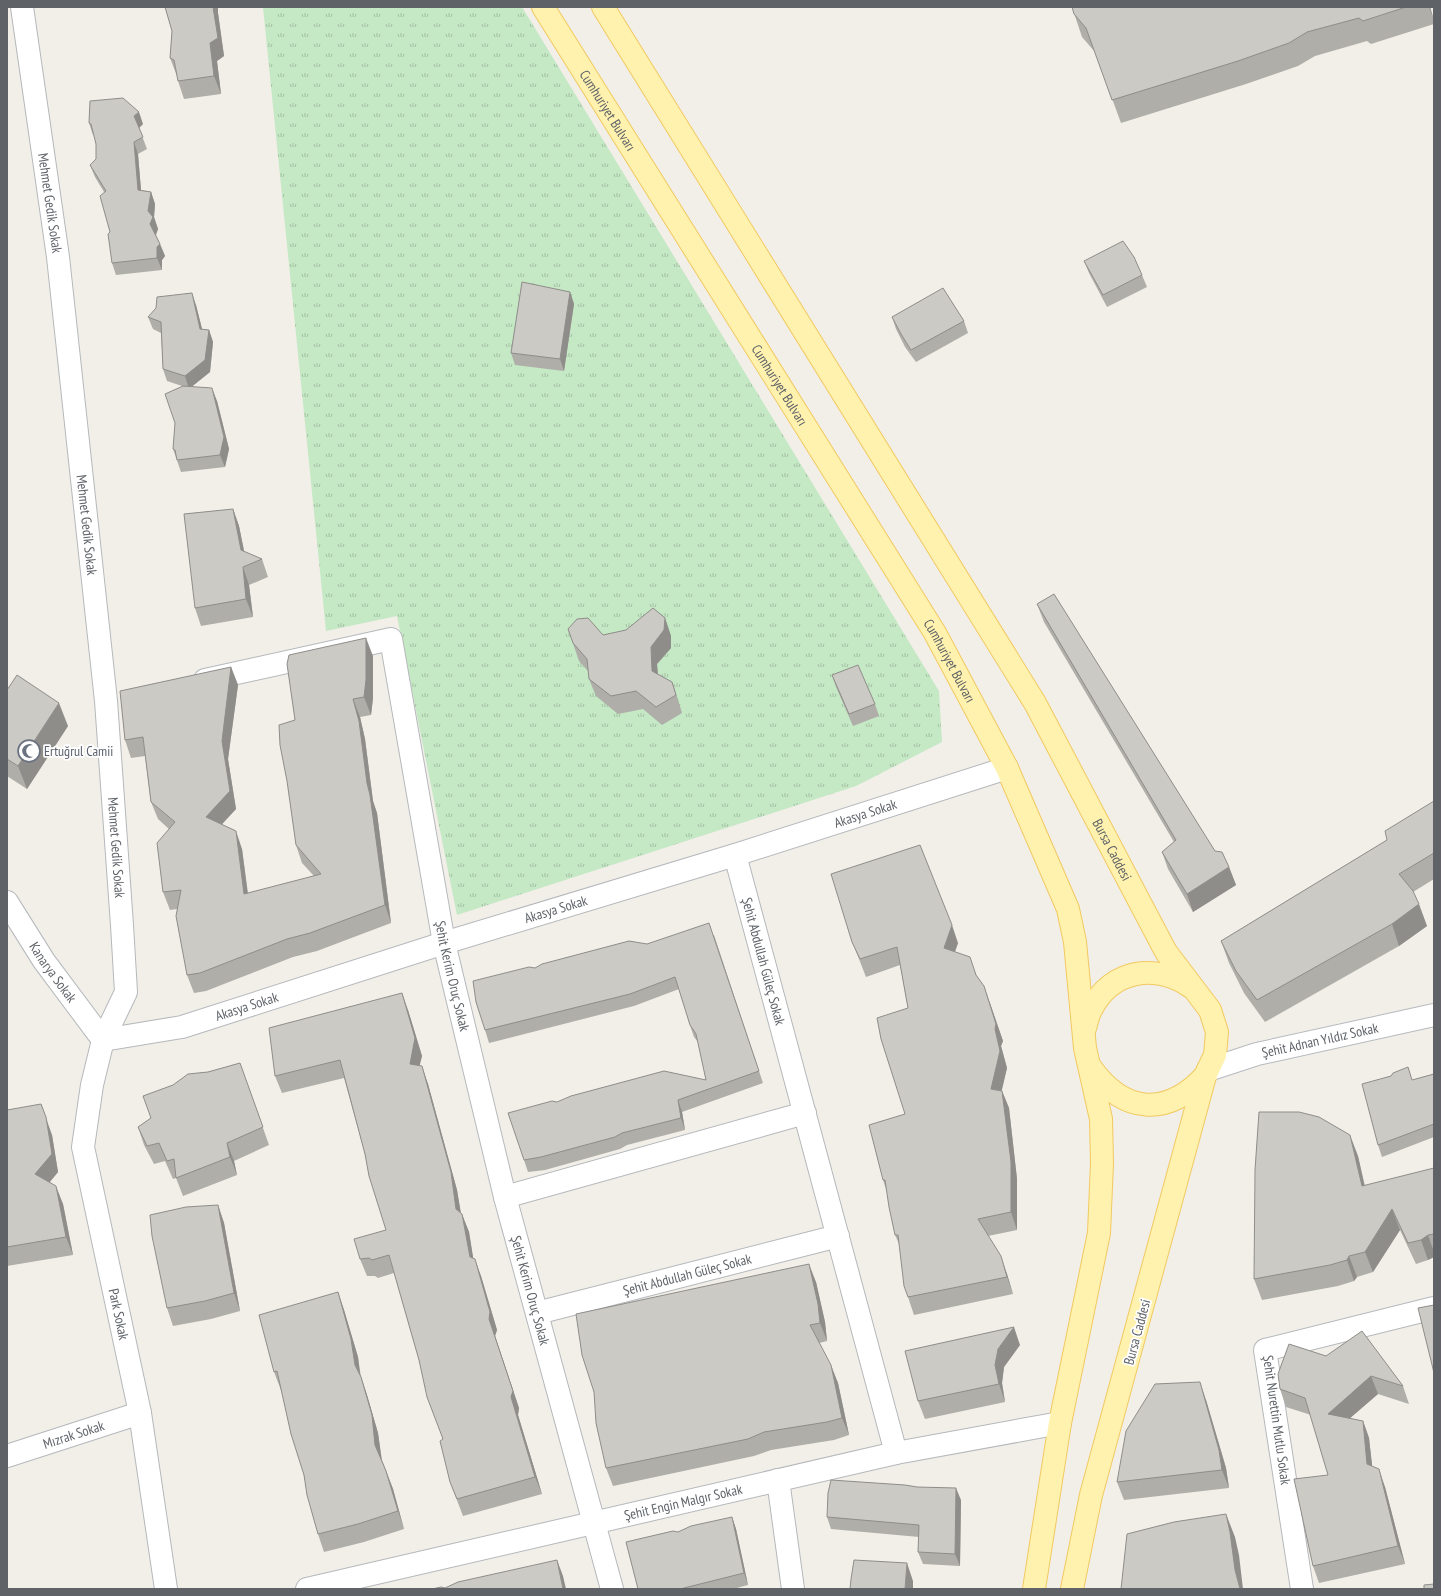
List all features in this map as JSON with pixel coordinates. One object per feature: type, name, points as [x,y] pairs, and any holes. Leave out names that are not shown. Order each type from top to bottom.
[{"type":"main road","name":"Cumhuriyet Bulvarı","points":[[543,7],[935,633],[1007,768]]},
{"type":"main road","name":"Bursa Caddesi","points":[[603,7],[1035,703],[1166,952],[1210,1010],[1217,1032],[1215,1055],[1207,1073],[1091,1495],[1072,1589]]},
{"type":"main road","name":"Bursa Caddesi","points":[[1007,768],[1068,909],[1075,942],[1085,1029],[1085,1048],[1091,1067],[1100,1119],[1102,1163],[1099,1233],[1060,1423],[1034,1589]]},
{"type":"main road","name":"Bursa Caddesi","points":[[1085,1029],[1090,1010],[1102,993],[1118,980],[1138,973],[1158,972],[1178,978],[1197,991]]},
{"type":"main road","name":"Bursa Caddesi","points":[[1091,1067],[1102,1083],[1117,1095],[1136,1103],[1156,1105],[1175,1100],[1192,1090],[1207,1073]]},
{"type":"street","name":"Mehmet Gedik Sokak","points":[[22,7],[58,257],[106,701],[126,992],[103,1040]]},
{"type":"street","name":"Şehit Kerim Oruç Sokak","points":[[183,685],[391,639],[444,942],[505,1197],[612,1589]]},
{"type":"street","points":[[106,701],[130,696]]},
{"type":"street","name":"Akasya Sokak","points":[[103,1040],[182,1027],[444,942],[735,855],[1007,768]]},
{"type":"street","name":"Şehit Abdullah Güleç Sokak","points":[[735,855],[896,1453]]},
{"type":"street","name":"Kanarya Sokak","points":[[7,902],[44,961],[103,1040]]},
{"type":"street","name":"Şehit Adnan Yıldız Sokak","points":[[1207,1073],[1257,1054],[1434,1015]]},
{"type":"street","name":"Park Sokak","points":[[103,1040],[92,1085],[83,1147],[140,1412],[166,1589]]},
{"type":"street","points":[[505,1197],[805,1113]]},
{"type":"street","name":"Şehit Abdullah Güleç Sokak","points":[[537,1313],[838,1236]]},
{"type":"street","name":"Şehit Nurettin Mutlu Sokak","points":[[1302,1589],[1265,1350],[1434,1308]]},
{"type":"street","name":"Mızrak Sokak","points":[[7,1456],[140,1412]]},
{"type":"street","name":"Şehit Engin Malgır Sokak","points":[[307,1589],[896,1453],[1060,1423]]},
{"type":"street","points":[[778,1480],[793,1589]]},
{"type":"green space","points":[[263,7],[522,7],[939,691],[942,742],[856,786],[457,915],[397,616],[326,631]]},
{"type":"building","points":[[165,7],[213,7],[218,38],[210,43],[214,76],[178,81],[174,60],[170,58],[172,31]]},
{"type":"building","points":[[1072,7],[1406,7],[1363,21],[1359,18],[1307,32],[1289,43],[1238,61],[1112,100],[1086,28],[1074,14]]},
{"type":"building","points":[[123,98],[139,112],[134,116],[143,137],[134,142],[138,190],[151,192],[148,211],[153,217],[150,224],[160,244],[157,247],[157,258],[112,263],[108,234],[110,232],[100,196],[106,191],[90,165],[96,159],[96,144],[91,124],[89,123],[90,101]]},
{"type":"building","points":[[1123,241],[1134,257],[1142,275],[1103,295],[1084,261]]},
{"type":"building","points":[[522,282],[570,292],[560,359],[511,353]]},
{"type":"building","points":[[943,288],[964,321],[911,350],[892,317]]},
{"type":"building","points":[[192,293],[200,329],[209,330],[205,360],[185,376],[163,369],[161,322],[148,317],[156,308],[157,297]]},
{"type":"building","points":[[183,386],[212,388],[224,437],[220,455],[177,460],[175,450],[173,449],[175,423],[165,394]]},
{"type":"building","points":[[233,509],[241,550],[262,559],[243,567],[246,599],[195,608],[184,514]]},
{"type":"building","points":[[1054,594],[1215,851],[1222,852],[1229,867],[1187,894],[1162,852],[1176,840],[1037,604]]},
{"type":"building","points":[[653,608],[665,618],[664,630],[651,647],[652,671],[672,682],[676,695],[656,707],[636,691],[611,696],[589,679],[587,659],[573,643],[568,629],[577,619],[588,618],[603,635],[626,630]]},
{"type":"building","points":[[366,638],[366,680],[364,697],[353,699],[359,721],[385,905],[310,933],[287,939],[200,973],[187,975],[176,916],[181,890],[163,892],[157,843],[175,822],[151,802],[143,737],[125,740],[120,691],[231,667],[222,741],[230,791],[206,817],[236,831],[244,894],[321,874],[296,845],[287,781],[280,745],[279,725],[295,720],[287,664],[289,655]]},
{"type":"building","points":[[858,665],[875,704],[849,714],[832,675]]},
{"type":"building","points":[[17,675],[59,703],[18,766],[7,759],[7,690]]},
{"type":"building","points":[[1434,801],[1434,853],[1399,874],[1413,891],[1419,904],[1392,924],[1257,1000],[1236,971],[1221,941],[1387,840],[1385,831]]},
{"type":"building","points":[[920,845],[952,925],[944,948],[970,957],[976,975],[984,986],[996,1024],[995,1029],[1000,1051],[991,1089],[1002,1091],[1011,1162],[1011,1212],[978,1219],[1001,1256],[1007,1277],[908,1297],[904,1286],[898,1235],[895,1235],[885,1180],[883,1180],[869,1125],[905,1114],[881,1039],[877,1018],[908,1008],[897,947],[860,959],[852,942],[831,874]]},
{"type":"building","points":[[709,923],[759,1071],[678,1100],[681,1118],[622,1133],[615,1137],[541,1157],[524,1160],[508,1113],[552,1101],[557,1102],[571,1096],[664,1071],[706,1080],[696,1034],[690,1025],[675,977],[630,994],[485,1030],[476,1002],[473,981],[529,967],[535,968],[542,964],[629,941],[647,944]]},
{"type":"building","points":[[402,993],[415,1038],[410,1064],[422,1066],[451,1172],[456,1209],[462,1214],[470,1257],[475,1259],[490,1312],[489,1319],[513,1391],[511,1397],[535,1477],[457,1499],[450,1482],[440,1441],[443,1439],[427,1397],[419,1360],[389,1255],[372,1260],[369,1258],[360,1259],[354,1239],[386,1230],[369,1176],[365,1154],[340,1060],[275,1076],[269,1028]]},
{"type":"building","points":[[240,1063],[263,1127],[227,1143],[230,1157],[176,1178],[174,1159],[167,1161],[159,1143],[147,1146],[138,1127],[151,1118],[143,1096],[173,1085],[188,1074],[208,1072]]},
{"type":"building","points":[[1408,1067],[1412,1080],[1434,1074],[1434,1124],[1378,1145],[1362,1084],[1391,1076],[1393,1073]]},
{"type":"building","points":[[41,1104],[46,1117],[52,1154],[35,1174],[56,1186],[66,1237],[7,1247],[7,1110]]},
{"type":"building","points":[[1259,1112],[1299,1112],[1319,1117],[1350,1135],[1362,1186],[1434,1168],[1434,1234],[1428,1235],[1421,1240],[1408,1243],[1392,1209],[1365,1252],[1349,1256],[1347,1260],[1330,1265],[1254,1279],[1255,1170]]},
{"type":"building","points":[[218,1205],[234,1293],[205,1301],[167,1308],[152,1236],[150,1215],[186,1207]]},
{"type":"building","points":[[809,1264],[818,1304],[820,1323],[810,1325],[831,1365],[842,1418],[827,1422],[764,1432],[748,1439],[606,1468],[596,1423],[594,1392],[582,1355],[576,1314]]},
{"type":"building","points":[[338,1292],[351,1339],[355,1365],[361,1377],[372,1415],[375,1445],[386,1471],[398,1511],[358,1524],[318,1534],[307,1495],[304,1475],[291,1434],[277,1371],[274,1372],[259,1315]]},
{"type":"building","points":[[1434,1305],[1434,1373],[1418,1308]]},
{"type":"building","points":[[1014,1327],[998,1349],[995,1365],[999,1384],[918,1401],[905,1351]]},
{"type":"building","points":[[1362,1331],[1403,1386],[1371,1376],[1328,1414],[1363,1421],[1367,1464],[1379,1469],[1398,1546],[1313,1566],[1294,1479],[1328,1475],[1305,1398],[1280,1389],[1278,1374],[1289,1344],[1326,1356]]},
{"type":"building","points":[[1200,1382],[1219,1450],[1222,1470],[1117,1482],[1126,1431],[1155,1384]]},
{"type":"building","points":[[831,1480],[917,1487],[956,1488],[955,1554],[918,1552],[919,1525],[827,1517],[828,1493]]},
{"type":"building","points":[[1226,1514],[1235,1570],[1240,1589],[1121,1589],[1127,1534],[1174,1522]]},
{"type":"building","points":[[732,1517],[744,1573],[680,1589],[638,1589],[626,1542],[673,1531],[678,1532],[691,1526]]},
{"type":"building","points":[[557,1560],[563,1589],[432,1589],[441,1587],[445,1588],[458,1582]]},
{"type":"building","points":[[854,1560],[907,1563],[905,1589],[850,1589]]},
{"type":"building","points":[[1434,1584],[1434,1589],[1424,1589],[1424,1585]]},
{"type":"place","name":"Ertuğrul Camii","points":[[29,751]]}]
